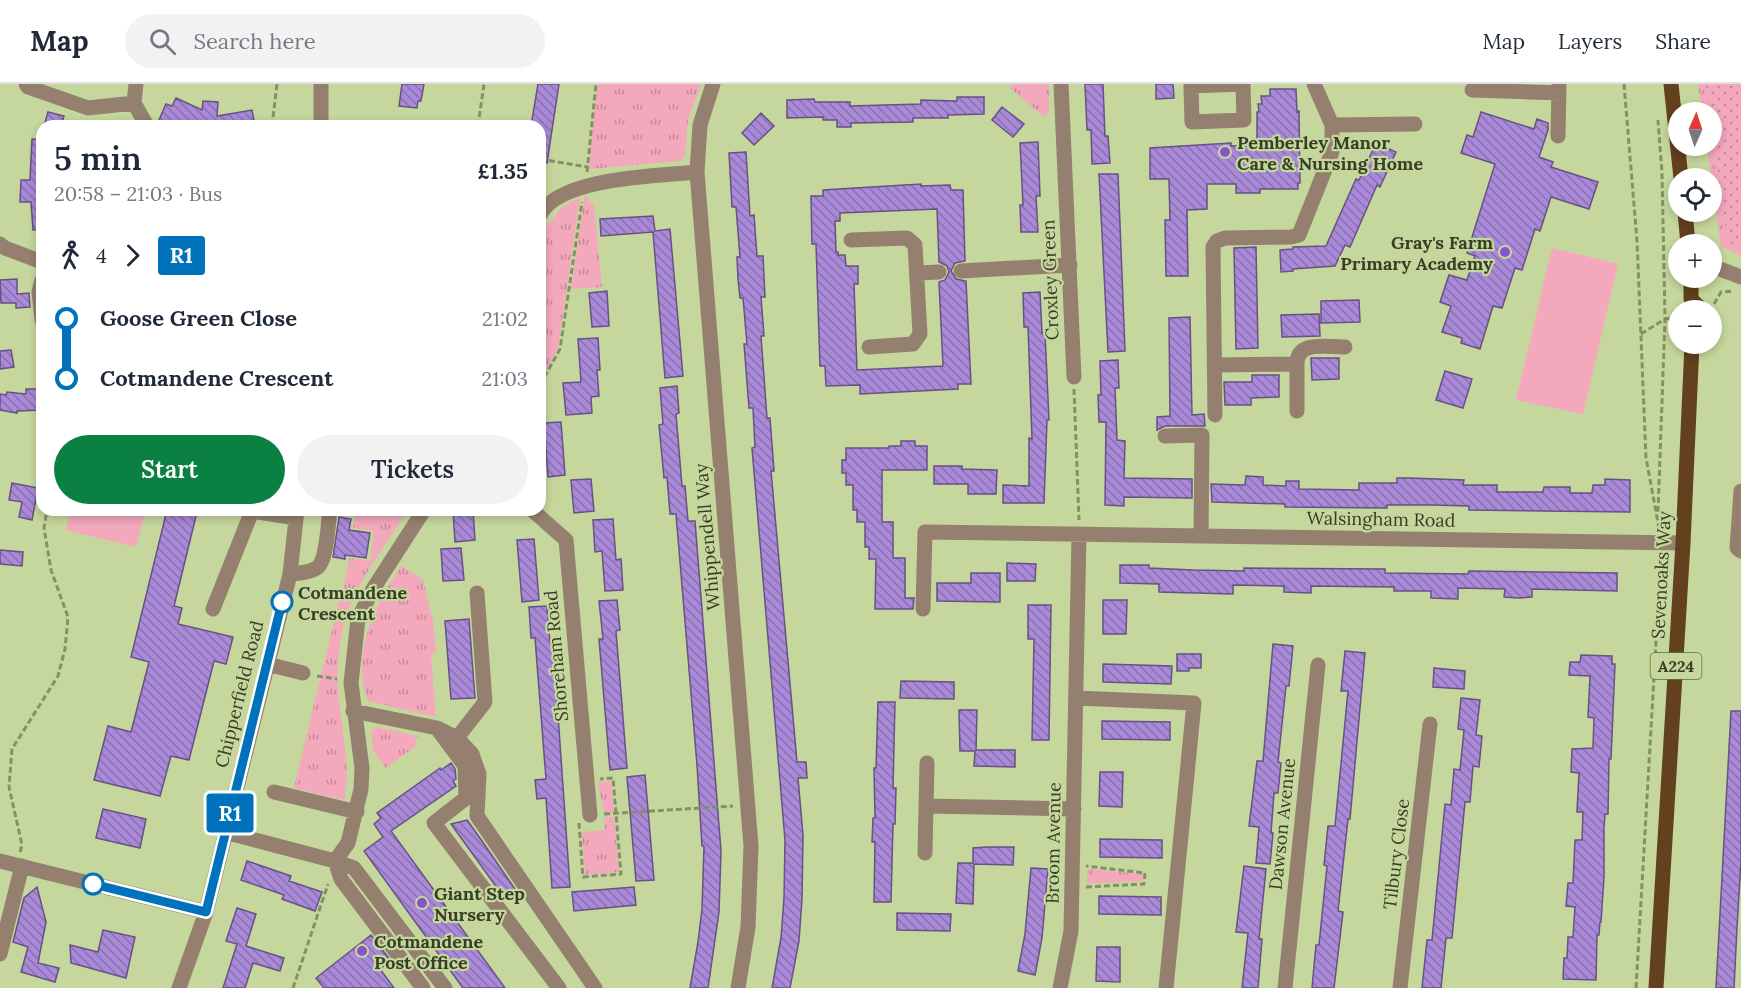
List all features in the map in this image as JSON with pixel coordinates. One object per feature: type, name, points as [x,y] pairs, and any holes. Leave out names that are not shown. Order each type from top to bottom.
[{"type":"main road","points":[[1671,84],[1680,168]]},
{"type":"main road","name":"Sevenoaks Way","points":[[1656,988],[1683,543],[1691,354]]},
{"type":"street","points":[[26,84],[28,87],[88,108],[134,103]]},
{"type":"street","points":[[136,84],[134,103],[144,120]]},
{"type":"street","points":[[321,84],[321,120]]},
{"type":"street","name":"Whippendell Way","points":[[713,84],[700,125],[697,172],[748,805],[751,884],[748,927],[738,988]]},
{"type":"street","name":"Croxley Green","points":[[1061,84],[1074,377]]},
{"type":"street","points":[[1215,415],[1212,247],[1216,241],[1225,238],[1299,235],[1332,152],[1332,125],[1314,84]]},
{"type":"street","points":[[1472,90],[1559,88],[1558,136]]},
{"type":"street","points":[[1332,125],[1415,124]]},
{"type":"street","points":[[546,207],[563,194],[584,186],[697,172]]},
{"type":"street","points":[[851,240],[907,238],[915,245],[920,334],[913,344],[869,347]]},
{"type":"street","points":[[0,244],[36,260]]},
{"type":"street","points":[[961,271],[1070,265]]},
{"type":"street","points":[[916,273],[939,272]]},
{"type":"street","points":[[1722,273],[1739,284]]},
{"type":"street","points":[[1297,411],[1297,357],[1301,350],[1308,347],[1345,347]]},
{"type":"street","points":[[1214,365],[1297,364]]},
{"type":"street","points":[[1165,436],[1202,435],[1201,536]]},
{"type":"street","points":[[1741,491],[1737,548],[1741,551]]},
{"type":"street","points":[[213,609],[246,516]]},
{"type":"street","name":"Chipperfield Road","points":[[178,988],[206,912],[290,574],[296,516]]},
{"type":"street","points":[[290,574],[316,568],[322,561],[329,516]]},
{"type":"street","points":[[335,861],[348,843],[357,812],[362,768],[351,683],[358,619],[372,589],[420,516]]},
{"type":"street","name":"Shoreham Road","points":[[539,516],[566,540],[590,815]]},
{"type":"street","name":"Walsingham Road","points":[[923,609],[924,532],[1683,543]]},
{"type":"street","name":"Broom Avenue","points":[[1060,988],[1071,931],[1079,534]]},
{"type":"street","points":[[457,738],[485,702],[477,593]]},
{"type":"street","points":[[267,664],[303,673]]},
{"type":"street","name":"Dawson Avenue","points":[[1285,988],[1318,665]]},
{"type":"street","points":[[1076,698],[1194,703],[1166,988]]},
{"type":"street","points":[[353,711],[437,728],[457,738],[472,754],[479,774],[477,816],[595,988]]},
{"type":"street","name":"Tilbury Close","points":[[1400,988],[1430,724]]},
{"type":"street","points":[[437,728],[465,766],[466,798],[434,823],[559,988]]},
{"type":"street","points":[[925,853],[927,763]]},
{"type":"street","points":[[274,792],[357,812]]},
{"type":"street","points":[[926,806],[1074,809]]},
{"type":"street","points":[[225,832],[354,868],[445,988]]},
{"type":"street","points":[[0,861],[206,912]]},
{"type":"street","points":[[335,861],[341,879],[423,988]]},
{"type":"street","points":[[0,954],[19,866]]},
{"type":"path","points":[[273,120],[277,84]]},
{"type":"path","points":[[479,120],[484,84]]},
{"type":"path","points":[[546,374],[560,349],[588,167],[596,84]]},
{"type":"path","points":[[1658,118],[1662,174],[1665,319],[1658,520]]},
{"type":"path","points":[[546,160],[588,167]]},
{"type":"path","points":[[1715,300],[1721,292],[1739,284]]},
{"type":"path","points":[[1641,334],[1668,318]]},
{"type":"path","points":[[1074,377],[1079,534]]},
{"type":"path","points":[[19,866],[22,845],[9,787],[12,749],[58,676],[65,649],[68,617],[51,570],[44,528],[46,516]]},
{"type":"path","points":[[321,676],[338,680]]},
{"type":"path","points":[[587,780],[613,778],[616,813],[621,874],[583,877],[578,816],[616,813],[748,805]]},
{"type":"path","points":[[293,988],[335,861]]},
{"type":"path","points":[[1072,865],[1145,873],[1144,884],[1072,887]]},
{"type":"green space","points":[[597,84],[701,84],[688,120],[685,156],[680,161],[589,169]]},
{"type":"green space","points":[[1013,84],[1049,84],[1049,111],[1044,117],[1010,88]]},
{"type":"green space","points":[[1698,84],[1741,84],[1741,256],[1722,246],[1722,234],[1719,234],[1718,222],[1722,222],[1722,168],[1710,168],[1708,156],[1722,156],[1722,102],[1701,102]]},
{"type":"green space","points":[[1706,84],[1741,84],[1741,248],[1727,241],[1722,204],[1722,168],[1717,168],[1716,156],[1722,156],[1722,102],[1708,102]]},
{"type":"green space","points":[[585,195],[594,206],[602,287],[571,289]]},
{"type":"green space","points":[[580,197],[558,348],[546,371],[546,228],[561,208]]},
{"type":"green space","points":[[1552,248],[1618,264],[1583,414],[1516,400]]},
{"type":"green space","points":[[70,516],[144,516],[136,547],[66,530]]},
{"type":"green space","points":[[355,516],[404,516],[362,581],[343,627],[338,678],[347,773],[344,800],[294,788],[344,587],[349,558],[370,561],[374,531],[353,528]]},
{"type":"green space","points":[[401,566],[423,580],[433,621],[436,653],[431,654],[436,717],[368,701],[363,683],[362,665],[368,630]]},
{"type":"green space","points":[[377,727],[418,736],[415,739],[416,746],[386,768],[373,750],[371,731]]},
{"type":"green space","points":[[611,781],[614,812],[604,813],[598,782]]},
{"type":"green space","points":[[604,817],[614,817],[619,872],[585,875],[582,832],[605,830]]},
{"type":"green space","points":[[1088,869],[1143,874],[1143,881],[1087,884]]},
{"type":"building","points":[[402,84],[424,84],[421,101],[418,101],[417,108],[399,106]]},
{"type":"building","points":[[538,84],[559,84],[547,163],[546,120],[532,120]]},
{"type":"building","points":[[1085,84],[1103,84],[1105,136],[1108,136],[1110,163],[1092,164],[1091,130],[1087,130]]},
{"type":"building","points":[[1156,84],[1173,84],[1174,98],[1156,99]]},
{"type":"building","name":"Pemberley Manor Care & Nursing Home","points":[[1270,89],[1296,89],[1297,112],[1299,111],[1300,183],[1298,183],[1298,189],[1260,189],[1260,193],[1236,193],[1236,184],[1207,184],[1207,209],[1187,210],[1188,276],[1166,276],[1165,220],[1170,220],[1169,179],[1150,179],[1150,148],[1231,143],[1231,146],[1257,146],[1258,104],[1262,104],[1261,96],[1270,96]]},
{"type":"building","points":[[957,97],[984,97],[984,114],[948,115],[948,118],[913,118],[913,122],[851,123],[851,127],[837,127],[837,120],[823,120],[823,117],[787,118],[787,100],[814,99],[815,102],[850,102],[850,106],[921,104],[921,100],[957,101]]},
{"type":"building","points":[[176,98],[202,110],[203,101],[218,102],[217,116],[252,110],[254,120],[159,120],[166,104],[172,106]]},
{"type":"building","points":[[1002,107],[1024,124],[1013,137],[992,120]]},
{"type":"building","points":[[48,112],[64,116],[63,120],[46,120]]},
{"type":"building","points":[[1481,112],[1534,129],[1537,119],[1548,123],[1539,157],[1553,162],[1551,167],[1598,182],[1589,209],[1551,197],[1540,231],[1535,229],[1522,270],[1515,268],[1502,308],[1493,306],[1480,349],[1461,343],[1462,338],[1442,332],[1451,306],[1440,302],[1449,275],[1467,280],[1475,256],[1467,253],[1495,164],[1461,153],[1467,135],[1473,137]]},
{"type":"building","points":[[761,113],[774,126],[754,145],[742,133]]},
{"type":"building","points":[[32,139],[36,139],[36,230],[33,230],[31,202],[20,202],[21,180],[30,180]]},
{"type":"building","points":[[1038,142],[1040,196],[1036,196],[1038,232],[1021,232],[1020,205],[1023,205],[1020,143]]},
{"type":"building","points":[[1376,143],[1396,152],[1380,187],[1377,185],[1350,247],[1345,245],[1335,266],[1281,272],[1280,250],[1293,249],[1293,247],[1326,246],[1356,179],[1359,180]]},
{"type":"building","points":[[746,152],[750,216],[754,215],[757,256],[763,256],[765,297],[761,297],[764,336],[761,336],[767,418],[770,418],[774,471],[771,471],[797,762],[806,762],[807,778],[798,778],[803,835],[802,899],[799,941],[790,988],[772,988],[781,938],[785,840],[752,448],[755,447],[753,408],[749,408],[744,344],[747,344],[743,298],[740,298],[738,279],[737,257],[740,257],[736,207],[732,207],[729,153]]},
{"type":"building","points":[[1099,174],[1118,174],[1125,351],[1108,352]]},
{"type":"building","points":[[921,184],[921,186],[950,185],[951,190],[963,190],[965,261],[955,263],[951,271],[956,279],[966,281],[971,384],[958,384],[958,389],[860,394],[860,385],[826,386],[825,366],[820,366],[816,244],[812,244],[811,196],[823,196],[823,190]],"holes":[[[937,209],[939,262],[947,266],[949,272],[945,280],[939,282],[943,366],[857,370],[854,284],[858,284],[858,266],[846,266],[845,255],[838,255],[836,252],[835,221],[840,221],[840,213]]]},
{"type":"building","points":[[653,216],[655,231],[670,229],[683,376],[665,378],[653,232],[601,236],[600,219]]},
{"type":"building","points":[[1256,247],[1258,348],[1236,349],[1234,248]]},
{"type":"building","points":[[17,279],[17,294],[29,293],[30,307],[16,308],[16,303],[1,303],[0,280]]},
{"type":"building","points":[[607,291],[609,326],[592,327],[589,293]]},
{"type":"building","points":[[1040,292],[1042,333],[1045,333],[1049,420],[1047,420],[1044,503],[1003,503],[1003,485],[1029,486],[1029,438],[1032,439],[1028,327],[1024,327],[1023,293]]},
{"type":"building","points":[[1359,300],[1360,322],[1321,323],[1321,301]]},
{"type":"building","points":[[1319,314],[1320,336],[1282,337],[1281,315]]},
{"type":"building","points":[[1190,317],[1192,415],[1204,414],[1205,426],[1165,426],[1157,430],[1157,417],[1170,416],[1169,318]]},
{"type":"building","points":[[598,338],[599,396],[591,397],[592,413],[566,415],[563,383],[581,382],[578,339]]},
{"type":"building","points":[[11,350],[14,367],[0,369],[0,351]]},
{"type":"building","points":[[1311,358],[1339,358],[1339,379],[1312,380]]},
{"type":"building","points":[[1118,360],[1119,388],[1115,388],[1117,440],[1125,441],[1124,478],[1192,479],[1192,498],[1124,497],[1124,506],[1105,505],[1106,422],[1099,422],[1100,361]]},
{"type":"building","points":[[1445,371],[1472,379],[1463,408],[1436,400]]},
{"type":"building","points":[[1252,375],[1279,375],[1279,397],[1251,398],[1251,405],[1225,405],[1224,382],[1252,382]]},
{"type":"building","points":[[677,386],[679,413],[676,414],[682,486],[685,486],[688,521],[695,521],[721,851],[719,912],[708,988],[690,988],[702,909],[704,846],[702,846],[676,514],[670,514],[659,425],[663,424],[660,388]]},
{"type":"building","points":[[26,389],[36,389],[36,410],[17,411],[17,413],[0,410],[0,394],[6,395],[7,392],[26,394]]},
{"type":"building","points":[[561,422],[565,475],[548,477],[546,423]]},
{"type":"building","points":[[901,441],[915,441],[915,446],[927,446],[927,470],[882,470],[882,522],[893,522],[893,558],[905,558],[905,598],[914,598],[913,609],[875,609],[876,559],[869,559],[869,547],[865,547],[865,522],[857,522],[857,510],[853,510],[853,485],[846,485],[846,473],[842,473],[842,460],[846,460],[846,448],[889,448],[889,446],[901,446]]},
{"type":"building","points":[[934,466],[997,470],[996,494],[968,494],[968,484],[934,484]]},
{"type":"building","points":[[1246,476],[1263,477],[1263,485],[1286,486],[1286,481],[1299,481],[1299,489],[1359,490],[1359,483],[1397,483],[1397,478],[1410,478],[1464,480],[1463,485],[1497,485],[1497,492],[1543,492],[1544,487],[1570,487],[1570,493],[1592,493],[1593,485],[1605,485],[1605,479],[1630,480],[1630,512],[1469,510],[1469,506],[1433,505],[1387,505],[1387,508],[1285,507],[1285,504],[1212,502],[1211,484],[1245,485]]},
{"type":"building","points":[[591,479],[594,511],[574,513],[571,480]]},
{"type":"building","points":[[12,483],[36,488],[32,520],[19,517],[22,502],[9,500]]},
{"type":"building","points":[[166,516],[196,516],[174,606],[182,608],[178,624],[233,637],[226,664],[214,661],[189,760],[171,756],[160,796],[94,780],[108,726],[131,732],[149,662],[131,657]]},
{"type":"building","points":[[453,516],[473,516],[475,540],[455,542]]},
{"type":"building","points":[[339,517],[351,519],[349,530],[370,533],[366,558],[345,555],[345,559],[333,557]]},
{"type":"building","points":[[613,519],[616,560],[621,559],[623,590],[605,591],[602,551],[595,552],[593,520]]},
{"type":"building","points":[[534,539],[539,600],[522,602],[517,540]]},
{"type":"building","points":[[461,548],[464,580],[443,581],[441,549]]},
{"type":"building","points":[[0,550],[23,552],[22,566],[0,564]]},
{"type":"building","points":[[1007,563],[1036,564],[1035,581],[1007,581]]},
{"type":"building","points":[[1120,565],[1244,571],[1244,568],[1385,569],[1385,573],[1468,574],[1469,571],[1617,573],[1617,591],[1532,589],[1532,597],[1518,598],[1504,597],[1505,589],[1458,588],[1458,599],[1431,598],[1431,591],[1394,591],[1394,587],[1311,586],[1311,593],[1284,592],[1284,586],[1233,585],[1233,594],[1159,592],[1159,584],[1120,583]]},
{"type":"building","points":[[971,573],[1000,573],[1000,602],[937,601],[937,583],[971,583]]},
{"type":"building","points":[[617,600],[620,630],[616,631],[627,768],[610,770],[599,639],[603,639],[599,601]]},
{"type":"building","points":[[1103,600],[1127,600],[1126,634],[1103,634]]},
{"type":"building","points":[[1028,605],[1051,605],[1049,740],[1032,740],[1034,639],[1028,639]]},
{"type":"building","points":[[547,606],[550,643],[553,643],[570,887],[552,888],[546,798],[537,799],[535,780],[546,779],[535,638],[531,638],[529,607]]},
{"type":"building","points":[[469,619],[475,698],[451,699],[445,621]]},
{"type":"building","points":[[1273,644],[1293,646],[1289,686],[1286,686],[1278,762],[1281,763],[1278,793],[1274,793],[1270,864],[1256,863],[1259,827],[1249,826],[1257,761],[1263,761]]},
{"type":"building","points":[[1345,651],[1365,653],[1350,819],[1348,819],[1338,911],[1343,912],[1334,988],[1312,988],[1327,866],[1324,865],[1328,826],[1335,826],[1348,691],[1341,691]]},
{"type":"building","points":[[1177,654],[1201,654],[1201,668],[1177,671]]},
{"type":"building","points":[[1581,655],[1612,656],[1612,664],[1615,664],[1608,814],[1605,814],[1604,827],[1604,877],[1601,922],[1599,935],[1597,935],[1596,980],[1563,979],[1568,937],[1573,937],[1575,907],[1566,906],[1568,883],[1573,883],[1575,840],[1582,840],[1583,812],[1577,812],[1579,773],[1571,772],[1572,749],[1593,748],[1594,718],[1588,717],[1590,676],[1569,675],[1570,662],[1580,662]]},
{"type":"building","points":[[1103,664],[1172,666],[1171,684],[1103,682]]},
{"type":"building","points":[[1434,668],[1465,671],[1464,689],[1433,687]]},
{"type":"building","points":[[901,681],[954,682],[954,699],[900,698]]},
{"type":"building","points":[[1461,698],[1480,700],[1476,735],[1482,736],[1479,767],[1473,766],[1470,802],[1465,802],[1452,938],[1446,938],[1441,988],[1422,988],[1427,940],[1432,940],[1445,804],[1451,805],[1454,769],[1460,770],[1464,730],[1458,729]]},
{"type":"building","points":[[878,702],[895,702],[893,788],[896,788],[891,902],[874,902],[875,842],[872,842],[873,818],[875,818],[874,768],[876,768]]},
{"type":"building","points":[[959,710],[977,710],[976,750],[1015,750],[1015,767],[974,766],[975,751],[960,751]]},
{"type":"building","points":[[1731,711],[1741,711],[1741,861],[1734,988],[1716,988]]},
{"type":"building","points":[[1102,721],[1170,722],[1170,740],[1102,739]]},
{"type":"building","points":[[451,763],[455,769],[456,779],[453,781],[456,786],[391,831],[505,988],[463,988],[364,851],[383,837],[374,824],[381,818],[377,813],[440,768],[441,770]]},
{"type":"building","points":[[1100,772],[1123,772],[1122,807],[1099,806]]},
{"type":"building","points":[[645,775],[654,880],[636,881],[627,777]]},
{"type":"building","points":[[103,809],[146,819],[140,848],[96,838]]},
{"type":"building","points":[[467,820],[519,895],[505,899],[451,824]]},
{"type":"building","points":[[1100,839],[1162,840],[1162,858],[1100,857]]},
{"type":"building","points":[[1014,847],[1013,865],[974,864],[973,904],[956,903],[958,863],[973,863],[973,848]]},
{"type":"building","points":[[247,861],[291,876],[289,881],[322,892],[315,911],[282,899],[284,895],[241,880]]},
{"type":"building","points":[[1244,866],[1266,869],[1259,939],[1262,939],[1258,988],[1242,988],[1248,933],[1236,932]]},
{"type":"building","points":[[1031,868],[1048,869],[1042,938],[1035,975],[1018,971],[1025,934]]},
{"type":"building","points":[[37,887],[46,922],[38,963],[59,968],[55,982],[21,972],[28,947],[13,942],[24,898]]},
{"type":"building","points":[[634,887],[636,905],[574,911],[572,892]]},
{"type":"building","points":[[1099,896],[1161,897],[1161,915],[1099,914]]},
{"type":"building","points":[[237,908],[256,914],[246,946],[284,958],[280,971],[253,963],[245,988],[223,988],[237,944],[226,941]]},
{"type":"building","points":[[897,913],[951,914],[950,931],[897,930]]},
{"type":"building","points":[[103,930],[135,937],[126,978],[71,963],[70,945],[98,952]]},
{"type":"building","points":[[371,935],[391,961],[380,969],[394,988],[324,988],[316,978]]},
{"type":"building","points":[[1097,947],[1120,947],[1120,982],[1096,981]]},
{"type":"bus line","name":"R1","points":[[93,884],[206,912],[282,602]]},
{"type":"place","name":"Pemberley Manor Care & Nursing Home","points":[[1225,152]]},
{"type":"place","name":"Gray's Farm Primary Academy","points":[[1505,252]]},
{"type":"place","name":"Cotmandene Crescent","points":[[282,602]]},
{"type":"place","name":"Giant Step Nursery","points":[[422,903]]},
{"type":"place","name":"Cotmandene Post Office","points":[[362,951]]}]
